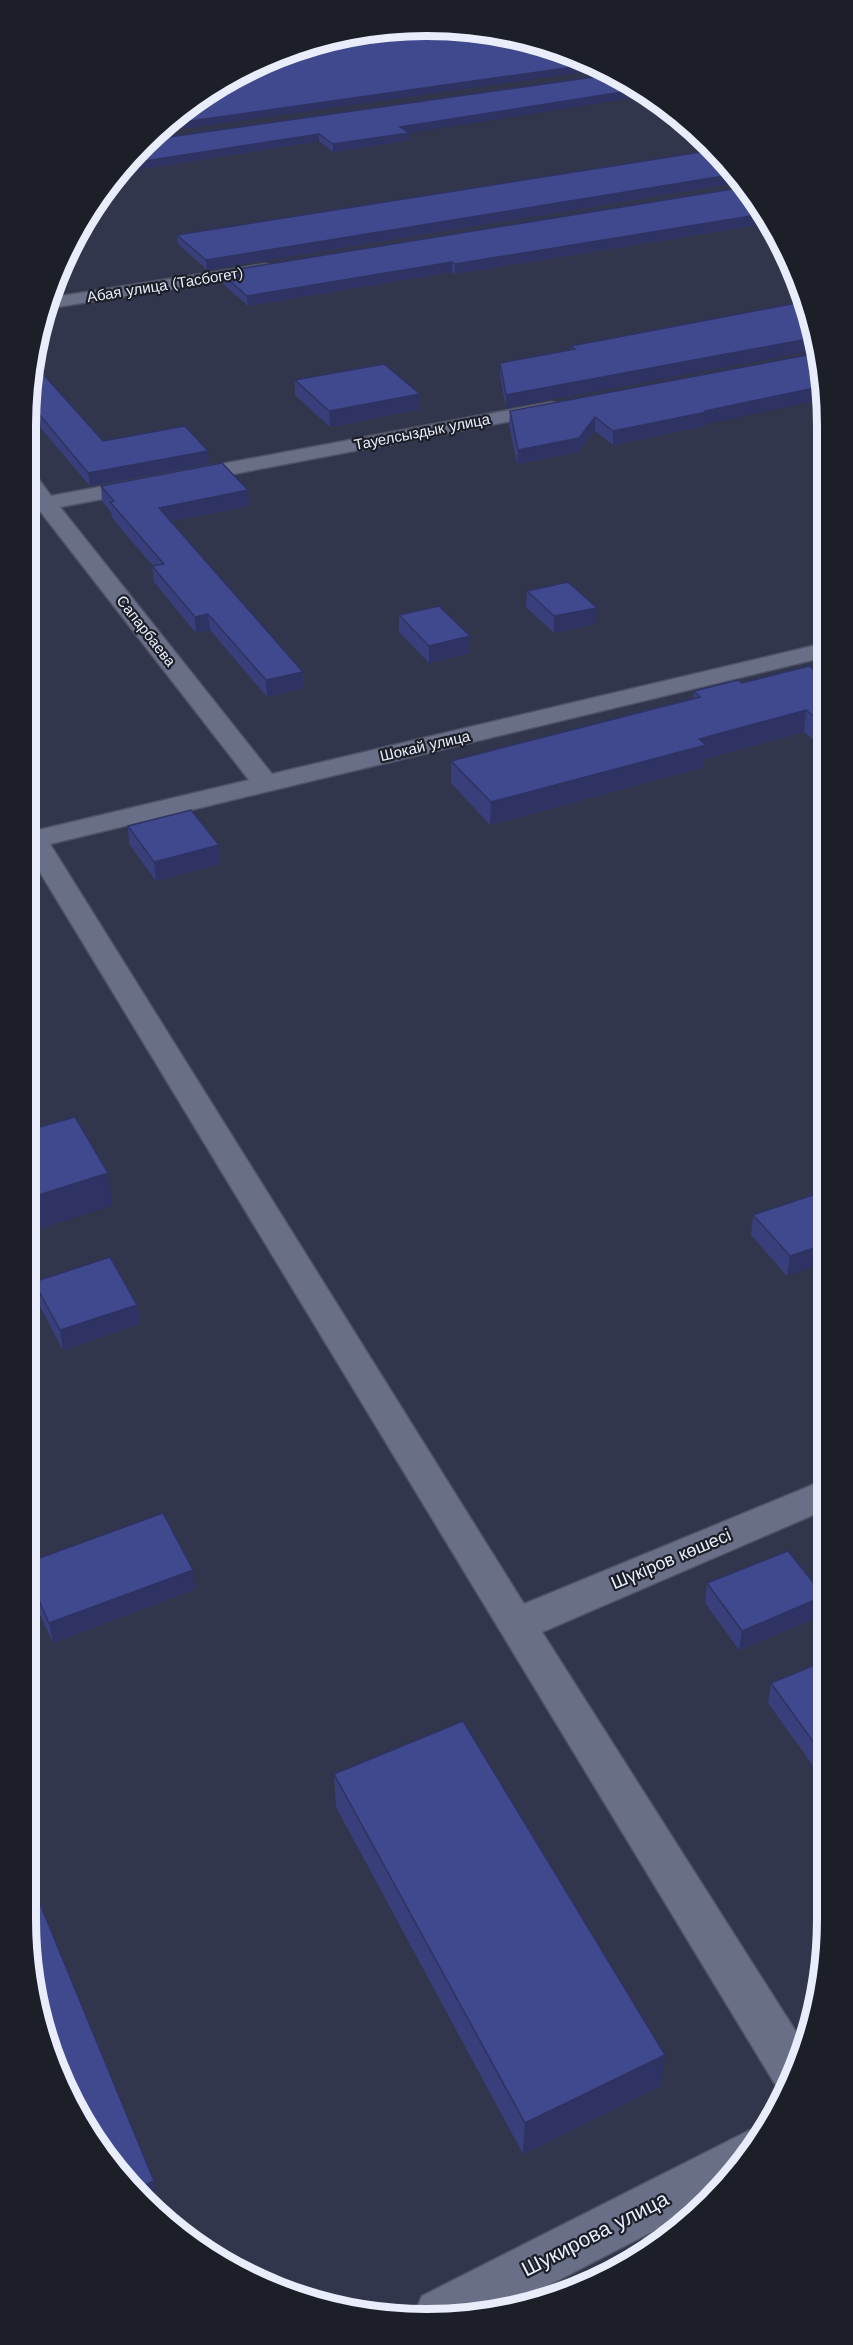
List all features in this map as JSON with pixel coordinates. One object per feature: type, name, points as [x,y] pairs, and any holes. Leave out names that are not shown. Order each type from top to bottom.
[{"type":"street","name":"Абая улица (Тасбогет)","points":[[57,302],[279,266]]},
{"type":"street","name":"Тауелсыздык улица","points":[[36,505],[573,404]]},
{"type":"street","name":"Сапарбаева","points":[[36,505],[266,784]]},
{"type":"street","name":"Шокай улица","points":[[36,838],[817,652]]},
{"type":"street","points":[[36,851],[789,2063]]},
{"type":"street","name":"Шүкіров көшесі","points":[[516,1625],[817,1497]]},
{"type":"street","name":"Шукирова улица","points":[[452,2308],[729,2165]]},
{"type":"building","points":[[426,36],[477,39],[528,49],[577,66],[183,122],[231,88],[277,66],[325,49],[376,39]]},
{"type":"building","points":[[599,76],[627,91],[400,127],[409,133],[333,144],[319,134],[139,162],[164,138]]},
{"type":"building","points":[[704,152],[725,176],[206,260],[177,235]]},
{"type":"building","points":[[736,189],[755,215],[247,296],[220,272]]},
{"type":"building","points":[[797,303],[807,339],[506,395],[500,363],[575,349],[571,346]]},
{"type":"building","points":[[810,355],[814,376],[815,388],[613,431],[595,417],[579,438],[518,450],[510,411]]},
{"type":"building","points":[[384,364],[420,394],[329,411],[295,380]]},
{"type":"building","points":[[40,371],[103,441],[185,426],[208,451],[88,473],[37,411]]},
{"type":"building","points":[[222,463],[248,490],[159,508],[303,672],[266,680],[208,614],[195,617],[152,566],[164,564],[110,502],[114,501],[101,486]]},
{"type":"building","points":[[568,582],[597,608],[554,616],[527,591]]},
{"type":"building","points":[[439,606],[470,636],[429,646],[399,615]]},
{"type":"building","points":[[809,666],[817,672],[817,719],[806,710],[699,739],[706,745],[491,802],[451,761],[700,697],[694,691],[738,680],[742,683]]},
{"type":"building","points":[[191,810],[219,845],[154,862],[128,826]]},
{"type":"building","points":[[75,1117],[108,1173],[36,1196],[36,1128]]},
{"type":"building","points":[[817,1194],[817,1247],[790,1256],[753,1215]]},
{"type":"building","points":[[110,1257],[137,1305],[60,1330],[36,1286],[36,1281]]},
{"type":"building","points":[[163,1513],[193,1570],[49,1623],[36,1594],[36,1559]]},
{"type":"building","points":[[788,1551],[817,1587],[817,1599],[742,1631],[707,1583]]},
{"type":"building","points":[[817,1664],[817,1747],[771,1683]]},
{"type":"building","points":[[463,1721],[665,2055],[525,2123],[334,1774]]},
{"type":"building","points":[[36,1894],[154,2181],[142,2186],[117,2156],[88,2114],[66,2068],[49,2020],[39,1969]]}]
